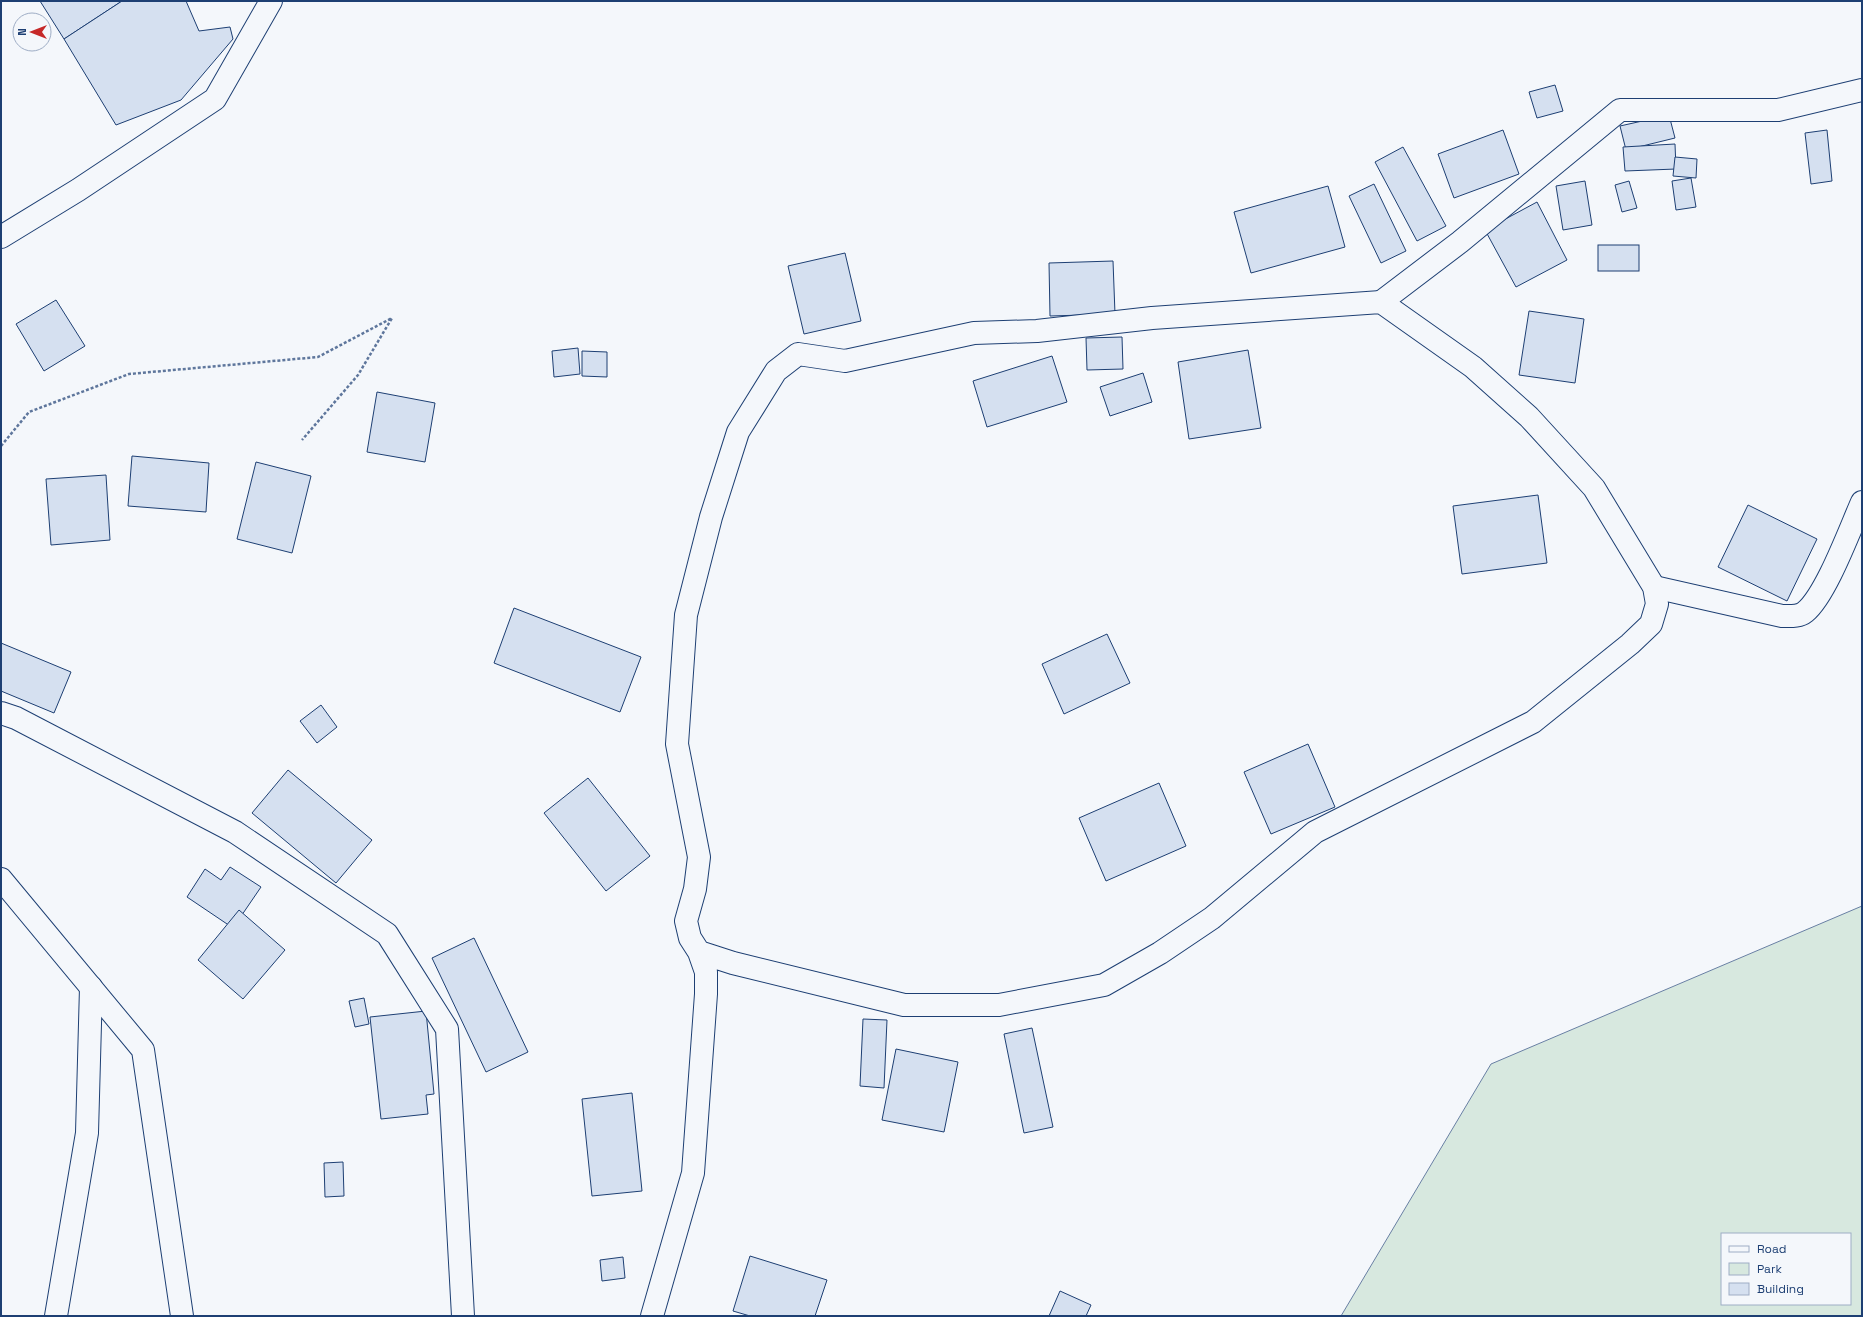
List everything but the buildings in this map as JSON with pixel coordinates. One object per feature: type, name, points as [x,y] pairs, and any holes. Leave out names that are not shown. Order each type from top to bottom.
[{"type":"street","points":[[1,237],[78,190],[215,99],[271,1]]},
{"type":"street","points":[[652,1316],[693,1173],[706,994],[706,972],[699,952],[690,938],[686,921],[695,890],[699,857],[677,744],[686,615],[711,517],[738,432],[776,371],[798,354],[845,361],[974,333],[1037,331],[1152,318],[1381,302],[1460,242],[1620,110],[1778,110],[1862,90]]},
{"type":"street","points":[[699,952],[733,964],[904,1005],[999,1005],[1104,985],[1160,953],[1212,918],[1315,832],[1533,722],[1630,644],[1651,624],[1657,604],[1654,587],[1594,488],[1529,417],[1473,367],[1381,302]]},
{"type":"street","points":[[1654,587],[1775,615],[1796,616],[1805,612],[1821,592],[1862,502]]},
{"type":"street","points":[[1,713],[16,718],[235,832],[387,934],[447,1029],[463,1316]]},
{"type":"street","points":[[1,879],[143,1050],[182,1316]]},
{"type":"street","points":[[56,1316],[87,1133],[91,987]]},
{"type":"path","points":[[1,446],[29,412],[129,374],[318,357],[392,318],[358,375],[302,440]]},
{"type":"green space","points":[[1862,906],[1862,1316],[1341,1316],[1491,1064]]}]
